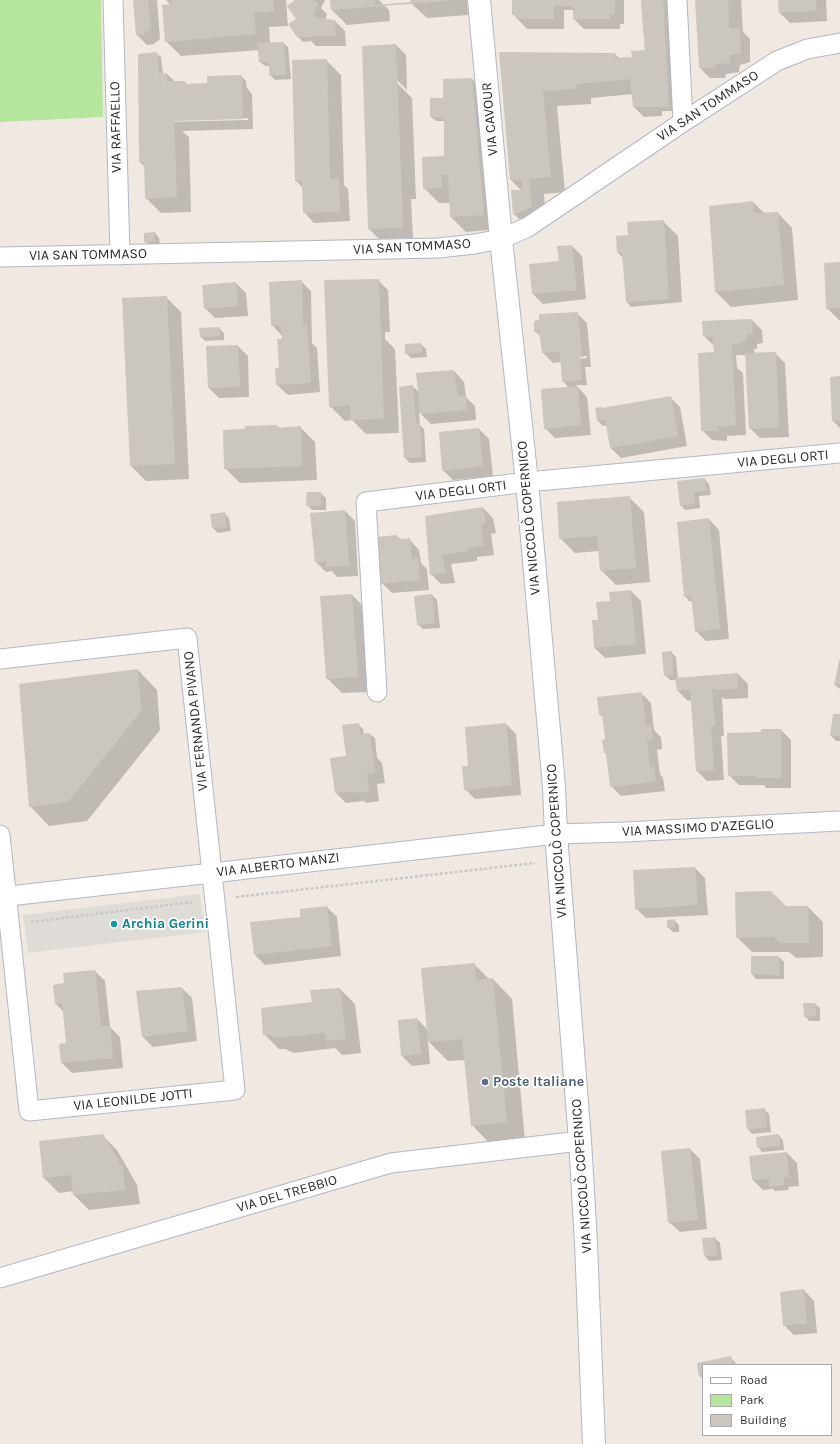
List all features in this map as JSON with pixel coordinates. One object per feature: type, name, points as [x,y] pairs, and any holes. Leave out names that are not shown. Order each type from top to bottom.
[{"type":"main road","name":"VIA CAVOUR","points":[[479,0],[501,239]]},
{"type":"main road","name":"VIA NICCOLÒ COPERNICO","points":[[501,239],[527,482],[554,787],[556,834],[580,1141],[586,1243],[594,1444]]},
{"type":"street","name":"VIA RAFFAELLO","points":[[113,0],[120,255]]},
{"type":"street","points":[[678,0],[683,122]]},
{"type":"street","name":"VIA SAN TOMMASO","points":[[0,257],[438,248],[475,244],[501,239],[528,227],[777,60],[807,49],[840,43]]},
{"type":"street","name":"VIA DEGLI ORTI","points":[[377,692],[366,502],[527,482],[840,454]]},
{"type":"street","name":"VIA FERNANDA PIVANO","points":[[0,659],[188,638],[213,873]]},
{"type":"street","name":"VIA MASSIMO D'AZEGLIO","points":[[556,834],[840,821]]},
{"type":"street","name":"VIA ALBERTO MANZI","points":[[4,896],[556,834]]},
{"type":"street","points":[[0,835],[4,896]]},
{"type":"street","name":"VIA LEONILDE JOTTI","points":[[4,896],[10,924],[29,1112],[235,1090],[213,873]]},
{"type":"street","name":"VIA DEL TREBBIO","points":[[0,1278],[391,1163],[580,1141]]},
{"type":"path","points":[[10,924],[215,899],[540,863]]},
{"type":"green space","points":[[0,0],[101,0],[103,117],[0,122]]},
{"type":"shaded area","name":"Archia Gerini","points":[[200,894],[205,932],[28,953],[23,915]]},
{"type":"building","points":[[133,0],[148,0],[151,29],[144,34],[136,35]]},
{"type":"building","points":[[171,0],[273,0],[274,11],[254,13],[256,34],[165,42],[162,5],[171,4]]},
{"type":"building","points":[[293,0],[312,0],[318,3],[313,15],[319,18],[335,20],[336,36],[297,37],[288,24],[296,19],[287,6],[294,1]]},
{"type":"building","points":[[330,0],[375,0],[375,5],[411,2],[410,0],[448,1],[331,10]]},
{"type":"building","points":[[512,0],[615,0],[615,15],[610,15],[610,19],[573,19],[573,6],[554,6],[554,19],[516,19],[516,15],[512,15]]},
{"type":"building","points":[[641,0],[663,0],[669,107],[633,107],[630,79],[576,84],[576,89],[543,91],[551,177],[529,179],[532,207],[513,215],[511,190],[522,190],[522,180],[510,180],[499,52],[615,53],[615,58],[632,57],[631,51],[645,50]]},
{"type":"building","points":[[695,0],[728,0],[729,28],[740,28],[741,53],[730,55],[730,63],[716,64],[715,68],[699,68]]},
{"type":"building","points":[[778,0],[816,0],[817,11],[779,13]]},
{"type":"building","points":[[284,42],[286,75],[269,75],[269,62],[259,62],[257,43]]},
{"type":"building","points":[[396,44],[403,228],[368,229],[362,46]]},
{"type":"building","points":[[157,52],[159,73],[167,73],[167,81],[185,81],[185,84],[207,83],[207,76],[242,75],[243,119],[174,121],[177,197],[145,199],[144,162],[139,162],[138,54]]},
{"type":"building","points":[[327,59],[330,179],[339,178],[340,212],[303,213],[302,181],[295,181],[292,60]]},
{"type":"building","points":[[472,78],[484,215],[450,217],[448,175],[442,175],[442,188],[423,189],[422,157],[444,156],[444,117],[430,117],[430,98],[443,98],[443,79]]},
{"type":"building","points":[[753,201],[754,213],[778,212],[784,285],[715,292],[709,206]]},
{"type":"building","points":[[664,220],[669,299],[626,302],[622,253],[617,253],[616,236],[628,235],[627,222]]},
{"type":"building","points":[[155,232],[155,241],[144,242],[144,233]]},
{"type":"building","points":[[572,245],[577,290],[532,294],[529,264],[559,261],[557,246]]},
{"type":"building","points":[[840,262],[840,308],[826,309],[824,263]]},
{"type":"building","points":[[379,279],[384,419],[350,420],[350,405],[329,407],[324,280]]},
{"type":"building","points":[[302,280],[303,325],[307,324],[311,383],[276,385],[275,368],[279,368],[277,339],[282,339],[281,325],[271,326],[269,282]]},
{"type":"building","points":[[236,282],[238,306],[204,309],[202,285]]},
{"type":"building","points":[[167,296],[175,464],[130,466],[122,298]]},
{"type":"building","points":[[578,312],[582,358],[580,357],[582,380],[562,382],[560,352],[542,353],[539,331],[534,332],[534,321],[539,320],[539,314]]},
{"type":"building","points":[[752,319],[753,333],[747,334],[747,339],[745,339],[745,342],[739,343],[739,345],[732,345],[736,425],[718,427],[718,431],[701,431],[698,353],[714,352],[712,337],[703,336],[702,321]]},
{"type":"building","points":[[220,327],[220,336],[200,337],[199,328]]},
{"type":"building","points":[[421,343],[422,353],[405,354],[405,344]]},
{"type":"building","points":[[238,345],[240,387],[208,388],[206,346]]},
{"type":"building","points":[[776,352],[779,427],[749,429],[745,353]]},
{"type":"building","points":[[454,370],[458,396],[466,395],[467,410],[420,414],[416,373]]},
{"type":"building","points":[[840,376],[840,421],[832,421],[830,377]]},
{"type":"building","points":[[413,385],[416,424],[420,423],[422,457],[404,458],[399,387]]},
{"type":"building","points":[[578,386],[581,425],[544,429],[541,389]]},
{"type":"building","points":[[671,396],[678,436],[610,448],[605,420],[597,421],[595,408],[601,407],[602,410],[602,408]]},
{"type":"building","points":[[277,425],[278,428],[301,426],[302,466],[224,469],[223,430],[245,429],[245,426]]},
{"type":"building","points":[[479,428],[483,466],[442,471],[439,432]]},
{"type":"building","points":[[705,478],[707,491],[694,492],[695,504],[680,506],[677,481]]},
{"type":"building","points":[[307,492],[321,492],[321,506],[306,506]]},
{"type":"building","points":[[630,496],[636,568],[600,571],[597,536],[559,539],[557,502]]},
{"type":"building","points":[[483,507],[486,523],[481,524],[484,545],[467,548],[468,551],[442,555],[446,573],[430,575],[425,516]]},
{"type":"building","points":[[345,510],[349,566],[326,567],[326,561],[315,562],[310,513]]},
{"type":"building","points":[[225,512],[226,527],[212,528],[210,514]]},
{"type":"building","points":[[709,518],[720,629],[695,632],[691,596],[684,597],[677,522]]},
{"type":"building","points":[[397,535],[398,539],[410,538],[412,559],[418,558],[420,580],[381,584],[376,537]]},
{"type":"building","points":[[631,590],[636,644],[594,648],[592,620],[598,620],[596,602],[610,601],[609,592]]},
{"type":"building","points":[[352,594],[358,677],[326,679],[320,596]]},
{"type":"building","points":[[432,594],[435,623],[417,625],[414,596]]},
{"type":"building","points":[[672,651],[673,675],[664,676],[662,652]]},
{"type":"building","points":[[839,657],[840,685],[834,685],[838,666]]},
{"type":"building","points":[[138,669],[141,711],[68,802],[29,807],[19,684]]},
{"type":"building","points":[[738,673],[738,689],[716,690],[712,688],[715,726],[711,726],[714,770],[696,771],[690,690],[677,691],[675,678]]},
{"type":"building","points":[[642,692],[646,726],[651,725],[653,739],[647,740],[650,768],[654,767],[656,781],[610,787],[606,753],[604,753],[602,740],[605,739],[602,714],[599,715],[597,697]]},
{"type":"building","points":[[833,714],[840,714],[840,736],[830,736]]},
{"type":"building","points":[[359,723],[360,734],[370,733],[375,773],[367,774],[369,791],[335,793],[330,758],[346,756],[342,725]]},
{"type":"building","points":[[506,723],[512,785],[464,790],[462,766],[468,766],[465,727]]},
{"type":"building","points":[[761,729],[781,729],[782,778],[728,776],[727,733],[761,732]]},
{"type":"building","points":[[695,867],[698,905],[635,909],[633,870]]},
{"type":"building","points":[[771,891],[786,906],[808,906],[809,943],[780,943],[774,937],[736,938],[735,892]]},
{"type":"building","points":[[327,906],[332,946],[254,955],[250,922],[300,917],[300,909]]},
{"type":"building","points":[[675,919],[675,927],[667,928],[667,920]]},
{"type":"building","points":[[751,956],[779,956],[780,975],[751,974]]},
{"type":"building","name":"Poste Italiane","points":[[475,963],[476,980],[493,978],[507,1122],[471,1126],[462,1039],[428,1042],[421,968]]},
{"type":"building","points":[[95,970],[101,1026],[110,1026],[113,1058],[61,1063],[59,1044],[66,1043],[62,1003],[55,1004],[53,985],[64,983],[63,973]]},
{"type":"building","points":[[182,987],[188,1031],[142,1037],[136,991]]},
{"type":"building","points":[[340,988],[346,1039],[326,1041],[325,1033],[278,1038],[263,1035],[261,1008],[312,1002],[310,990]]},
{"type":"building","points":[[803,1003],[815,1003],[816,1016],[804,1017]]},
{"type":"building","points":[[417,1018],[421,1054],[401,1056],[398,1020]]},
{"type":"building","points":[[765,1108],[767,1127],[747,1130],[745,1110]]},
{"type":"building","points":[[103,1134],[123,1169],[125,1190],[73,1195],[71,1175],[43,1178],[39,1141]]},
{"type":"building","points":[[779,1134],[780,1146],[757,1148],[756,1137]]},
{"type":"building","points":[[690,1148],[698,1220],[668,1223],[661,1151]]},
{"type":"building","points":[[787,1152],[789,1177],[784,1177],[784,1185],[769,1187],[769,1179],[752,1180],[749,1156]]},
{"type":"building","points":[[715,1237],[717,1255],[704,1256],[702,1238]]},
{"type":"building","points":[[804,1289],[807,1323],[783,1326],[780,1292]]},
{"type":"building","points":[[731,1356],[733,1364],[702,1364],[702,1376],[699,1377],[697,1363]]},
{"type":"place","name":"Archia Gerini","points":[[114,924]]},
{"type":"place","name":"Poste Italiane","points":[[485,1082]]}]
